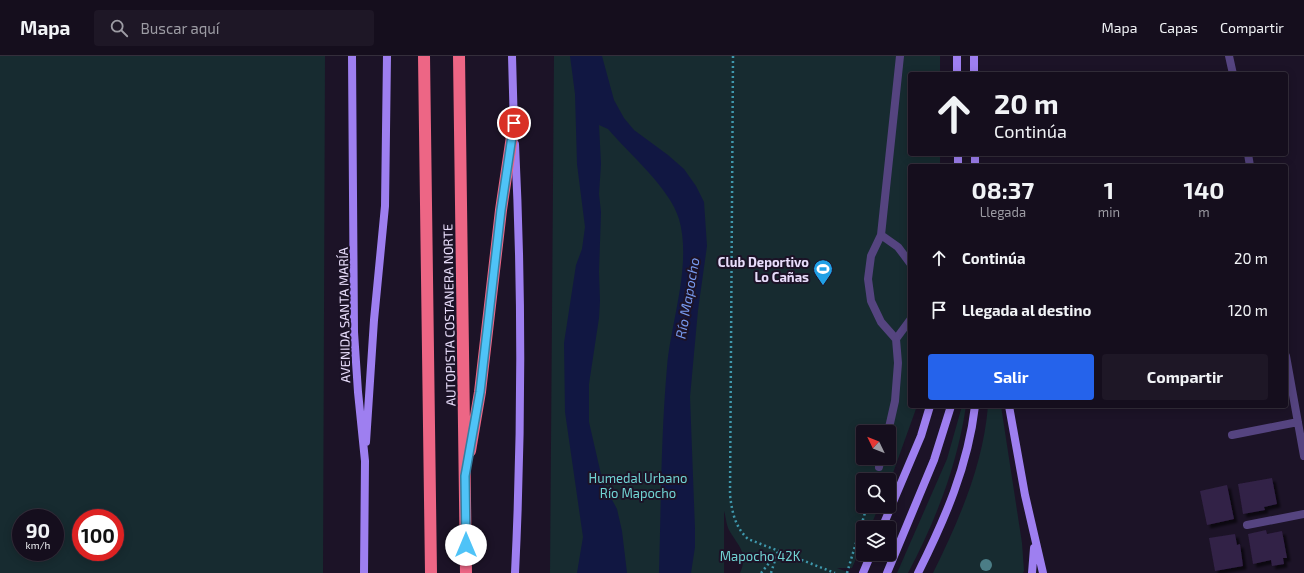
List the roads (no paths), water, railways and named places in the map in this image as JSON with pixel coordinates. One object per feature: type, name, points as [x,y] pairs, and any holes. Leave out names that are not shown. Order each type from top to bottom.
[{"type":"highway","name":"AUTOPISTA COSTANERA NORTE","points":[[424,56],[431,573]]},
{"type":"highway","name":"AUTOPISTA COSTANERA NORTE","points":[[459,56],[466,573]]},
{"type":"highway","points":[[465,476],[480,392],[501,210],[514,123]]},
{"type":"main road","name":"AVENIDA SANTA MARÍA","points":[[352,56],[354,332],[365,461],[364,573]]},
{"type":"main road","points":[[365,461],[374,320],[384,214],[387,56]]},
{"type":"main road","points":[[512,56],[516,175],[519,380],[519,500],[515,573]]},
{"type":"main road","points":[[957,56],[957,72]]},
{"type":"main road","points":[[974,56],[974,72]]},
{"type":"main road","points":[[885,521],[921,436],[929,408]]},
{"type":"main road","points":[[887,573],[934,460],[950,408]]},
{"type":"main road","points":[[918,573],[948,509],[963,471],[972,434],[975,408]]},
{"type":"main road","points":[[1009,408],[1034,535],[1043,573]]},
{"type":"main road","points":[[1032,573],[1034,535]]},
{"type":"main road","points":[[863,573],[868,561]]},
{"type":"street","points":[[890,425],[895,401],[898,363],[896,339],[881,322],[871,301],[868,279],[871,256],[881,235],[900,56]]},
{"type":"street","points":[[1230,56],[1233,72]]},
{"type":"street","points":[[881,235],[898,246],[908,260]]},
{"type":"street","points":[[896,339],[908,323]]},
{"type":"street","points":[[1288,367],[1304,456]]},
{"type":"street","points":[[1232,435],[1298,422]]},
{"type":"street","points":[[1247,525],[1304,514]]},
{"type":"water","name":"Río Mapocho","points":[[570,56],[602,56],[614,100],[624,118],[634,130],[684,169],[696,186],[704,202],[707,246],[698,310],[690,397],[695,529],[695,547],[691,573],[659,573],[667,367],[682,274],[683,255],[679,219],[667,195],[658,183],[608,129],[599,125],[601,164],[599,194],[601,212],[599,272],[600,301],[599,318],[589,384],[589,422],[603,483],[617,509],[622,531],[627,573],[577,573],[583,537],[565,412],[564,343],[576,265],[582,249],[585,227],[577,164],[575,94]]},
{"type":"place","name":"Club Deportivo Lo Cañas","points":[[823,286]]},
{"type":"park label","name":"Humedal Urbano Río Mapocho","points":[[638,486]]},
{"type":"park label","name":"Mapocho 42K","points":[[760,556]]}]
